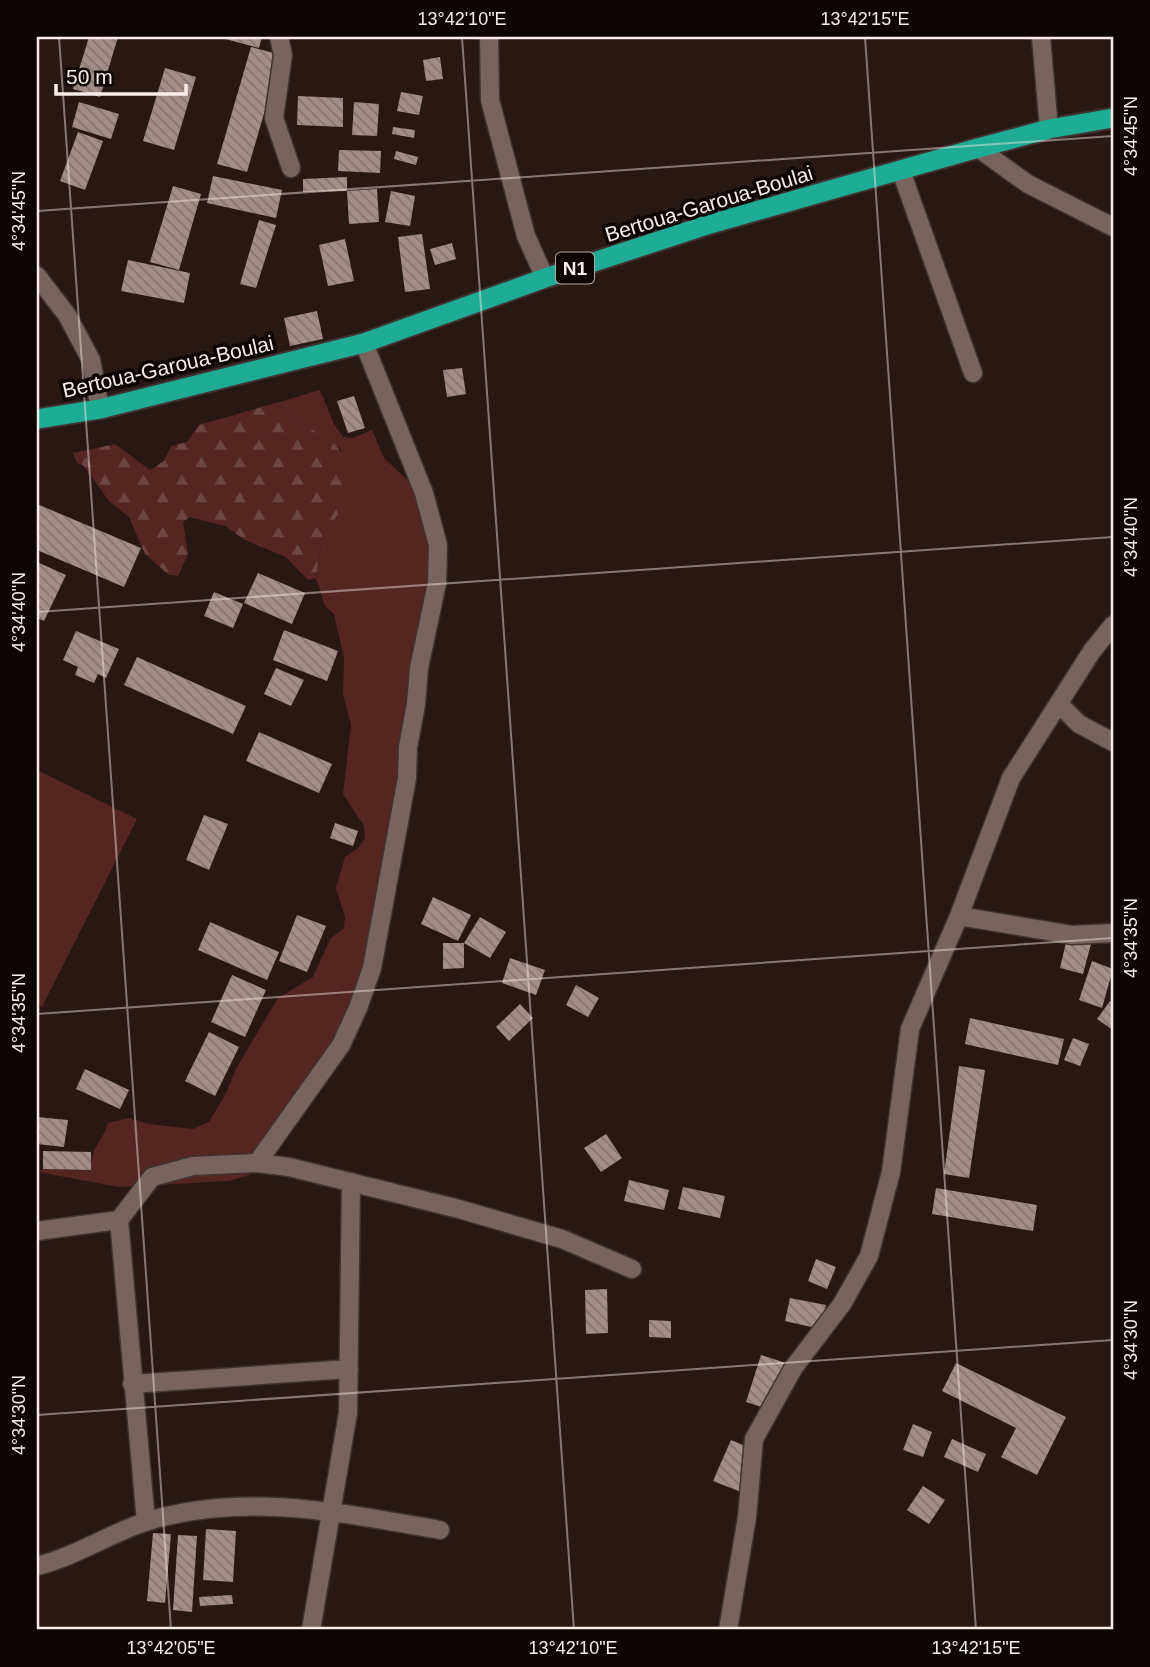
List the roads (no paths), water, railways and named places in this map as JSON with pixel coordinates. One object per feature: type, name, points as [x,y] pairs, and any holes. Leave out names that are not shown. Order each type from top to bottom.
[{"type":"highway","name":"Bertoua-Garoua-Boulai","points":[[37,419],[100,409],[364,343],[545,278],[710,224],[1049,129],[1113,118]]},
{"type":"street","points":[[279,37],[283,55],[274,118],[291,169]]},
{"type":"street","points":[[489,37],[490,100],[526,236],[545,278]]},
{"type":"street","points":[[1041,37],[1049,129]]},
{"type":"street","points":[[978,148],[1028,184],[1113,226]]},
{"type":"street","points":[[901,172],[973,373]]},
{"type":"street","points":[[37,276],[67,315],[91,359],[100,409]]},
{"type":"street","points":[[257,1163],[341,1045],[372,968],[405,791],[422,644],[437,583],[438,545],[432,519],[364,343]]},
{"type":"street","points":[[728,1630],[747,1517],[754,1439],[794,1367],[842,1304],[869,1256],[891,1172],[910,1029],[959,916],[1011,778],[1092,651],[1113,625]]},
{"type":"street","points":[[1059,704],[1079,724],[1113,742]]},
{"type":"street","points":[[959,916],[1072,935],[1113,933]]},
{"type":"street","points":[[146,1522],[119,1220],[152,1177],[193,1166],[257,1163],[289,1167],[459,1209],[562,1239],[632,1269]]},
{"type":"street","points":[[311,1630],[348,1413],[351,1182]]},
{"type":"street","points":[[37,1231],[119,1220]]},
{"type":"street","points":[[132,1384],[349,1369]]},
{"type":"street","points":[[37,1566],[146,1522],[211,1507],[275,1506],[331,1511],[440,1530]]}]
